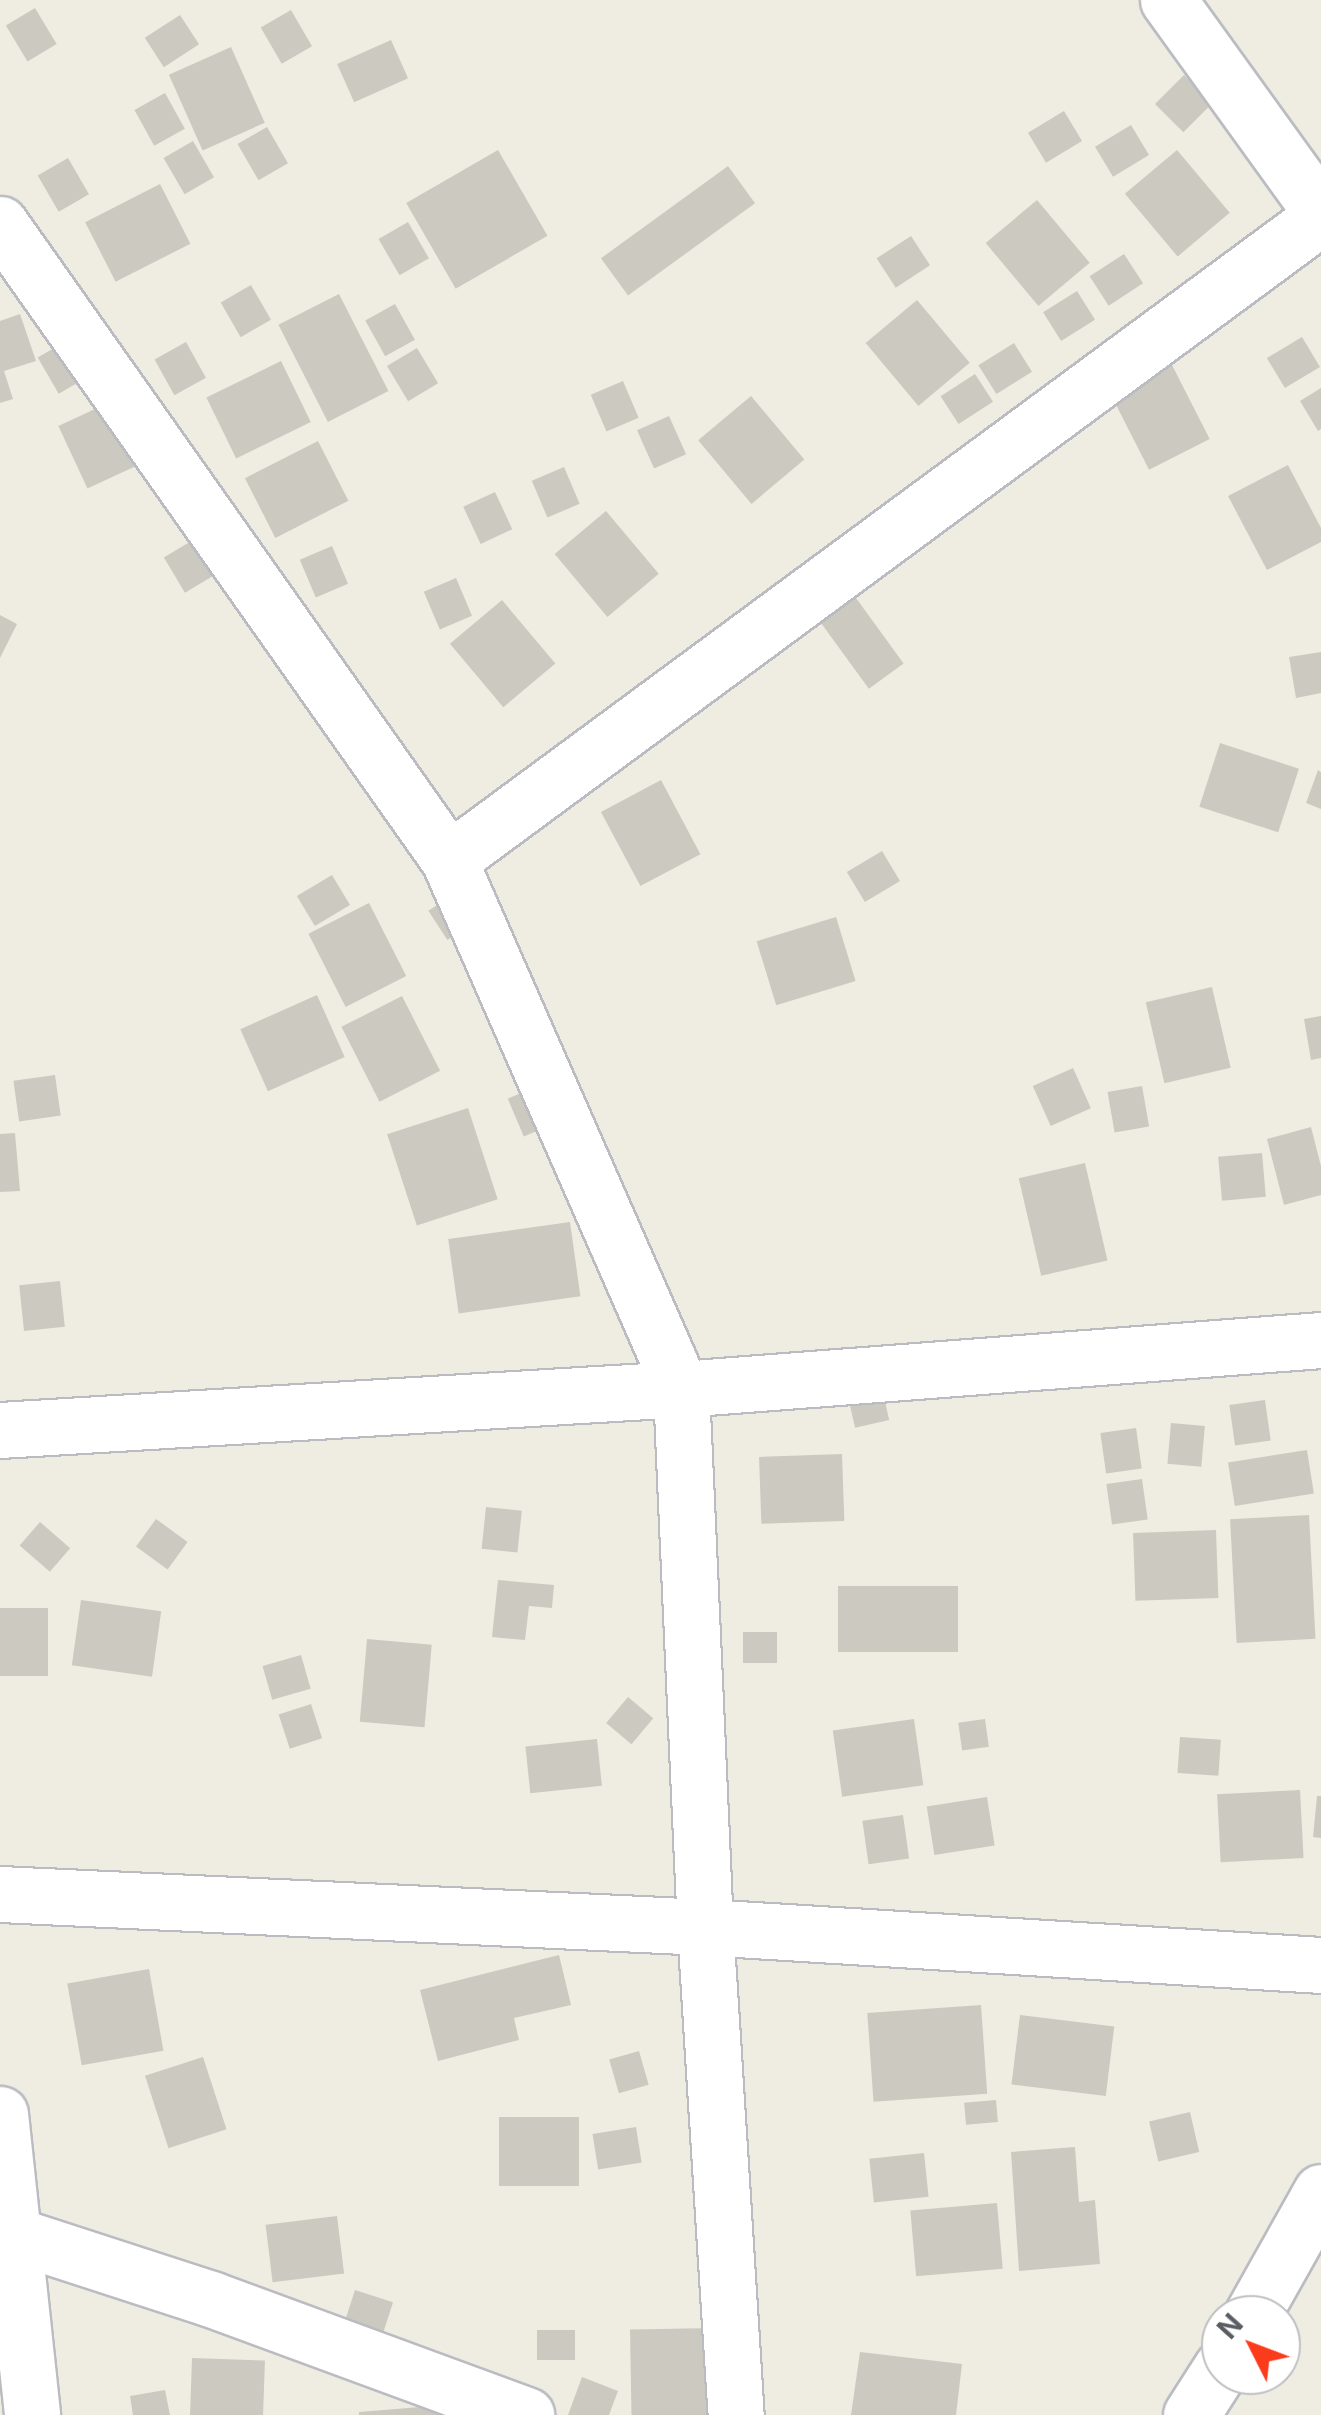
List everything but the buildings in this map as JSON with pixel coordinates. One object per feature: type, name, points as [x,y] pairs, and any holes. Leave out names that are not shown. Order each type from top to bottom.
[{"type":"street","points":[[449,860],[1321,215],[1168,0]]},
{"type":"street","points":[[0,224],[449,860],[681,1389],[705,1927],[736,2415]]},
{"type":"street","points":[[0,1430],[681,1389],[1321,1340]]},
{"type":"street","points":[[0,1894],[705,1927],[1321,1965]]},
{"type":"street","points":[[0,2114],[32,2415]]},
{"type":"street","points":[[1263,2295],[1321,2192]]},
{"type":"street","points":[[11,2234],[210,2299],[526,2415]]}]
